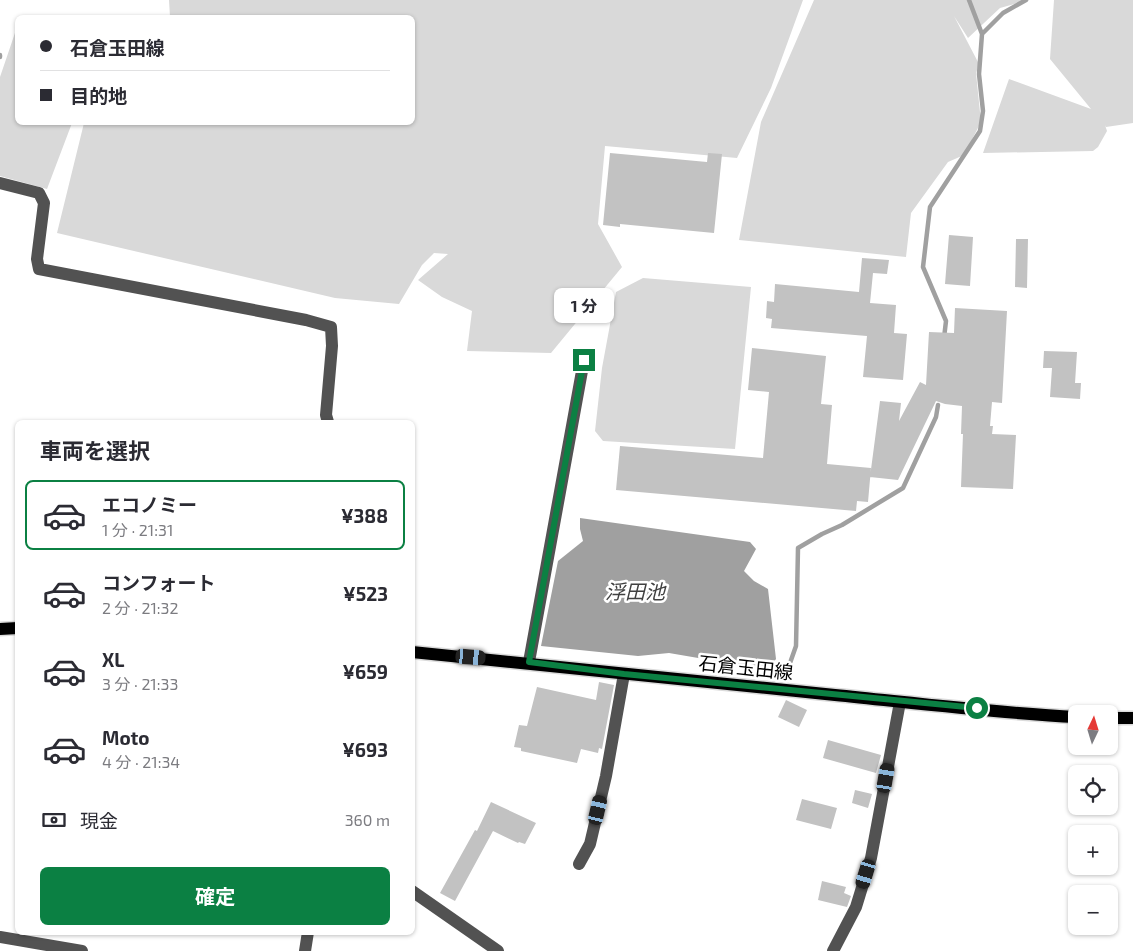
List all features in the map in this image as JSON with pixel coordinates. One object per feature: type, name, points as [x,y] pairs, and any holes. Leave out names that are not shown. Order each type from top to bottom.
[{"type":"main road","points":[[0,629],[15,628]]},
{"type":"main road","name":"石倉玉田線","points":[[415,652],[529,662],[624,674],[900,702],[1068,716]]},
{"type":"main road","points":[[1118,718],[1133,718]]},
{"type":"street","points":[[0,183],[39,193],[44,203],[37,259],[40,269],[259,311],[331,327],[332,346],[326,415],[327,420]]},
{"type":"street","points":[[529,662],[584,360]]},
{"type":"street","points":[[579,864],[590,844],[604,785],[624,674]]},
{"type":"street","points":[[833,951],[856,906],[871,858],[900,702]]},
{"type":"street","points":[[415,893],[498,951]]},
{"type":"street","points":[[305,951],[308,935]]},
{"type":"street","points":[[0,938],[82,951]]},
{"type":"shaded area","points":[[169,0],[803,0],[771,88],[737,158],[605,146],[598,224],[622,267],[551,353],[467,351],[472,311],[442,297],[418,280],[448,254],[434,253],[422,265],[399,304],[335,298],[57,233],[84,125],[415,125],[415,15],[170,15]]},
{"type":"shaded area","points":[[814,0],[1029,0],[1000,8],[968,38],[954,16],[979,64],[976,73],[981,122],[964,155],[948,162],[911,213],[906,257],[739,240],[761,122]]},
{"type":"shaded area","points":[[1054,0],[1133,0],[1133,123],[1106,127],[1105,125],[1107,131],[1098,147],[1093,151],[983,153],[1009,79],[1091,109],[1050,59]]},
{"type":"shaded area","points":[[15,33],[15,125],[71,125],[47,189],[0,176],[0,77]]},
{"type":"shaded area","points":[[643,278],[751,287],[735,449],[603,441],[595,431],[602,368],[616,292]]},
{"type":"water","name":"浮田池","points":[[580,518],[750,542],[756,549],[744,571],[754,581],[768,589],[776,659],[768,670],[669,653],[638,656],[541,646],[558,561],[583,541]]},
{"type":"building","points":[[610,153],[707,162],[708,153],[722,154],[714,233],[620,224],[620,227],[603,225]]},
{"type":"building","points":[[949,235],[973,237],[970,286],[945,284]]},
{"type":"building","points":[[1016,239],[1028,239],[1027,288],[1015,287]]},
{"type":"building","points":[[862,258],[889,260],[887,274],[873,273],[870,303],[896,305],[894,333],[907,334],[903,380],[863,377],[867,336],[771,328],[772,319],[766,318],[767,301],[774,302],[775,284],[859,292]]},
{"type":"building","points":[[955,308],[1007,311],[1002,403],[992,402],[990,426],[993,426],[992,434],[1016,435],[1013,489],[961,487],[962,406],[936,401],[898,480],[870,477],[880,401],[901,403],[899,421],[920,382],[926,385],[929,332],[954,333]]},
{"type":"building","points":[[752,348],[826,356],[821,404],[832,405],[827,464],[871,468],[868,502],[857,501],[856,511],[616,490],[620,446],[763,458],[769,392],[748,390]]},
{"type":"building","points":[[1044,351],[1077,352],[1075,383],[1081,383],[1080,399],[1050,397],[1052,368],[1043,368]]},
{"type":"building","points":[[599,682],[614,685],[602,749],[599,748],[598,753],[581,749],[577,763],[521,751],[521,748],[514,747],[519,725],[527,726],[537,687],[596,700]]},
{"type":"building","points":[[786,700],[807,710],[799,727],[778,717]]},
{"type":"building","points":[[828,740],[881,755],[876,773],[823,758]]},
{"type":"building","points":[[855,790],[872,794],[868,808],[852,803]]},
{"type":"building","points":[[802,799],[837,808],[831,829],[796,820]]},
{"type":"building","points":[[491,802],[536,823],[525,844],[518,843],[493,831],[455,901],[440,893],[475,830],[477,831]]},
{"type":"building","points":[[822,881],[846,887],[844,893],[851,896],[847,907],[818,900]]},
{"type":"waterway","points":[[944,338],[946,321],[923,267],[930,207],[980,131],[983,111],[979,74],[982,34],[969,0]]},
{"type":"waterway","points":[[982,34],[1003,13],[1026,0]]},
{"type":"waterway","points":[[785,672],[796,646],[798,548],[842,525],[903,488],[936,417],[938,405]]},
{"type":"route","points":[[584,360],[529,662],[624,674],[977,708]]}]
